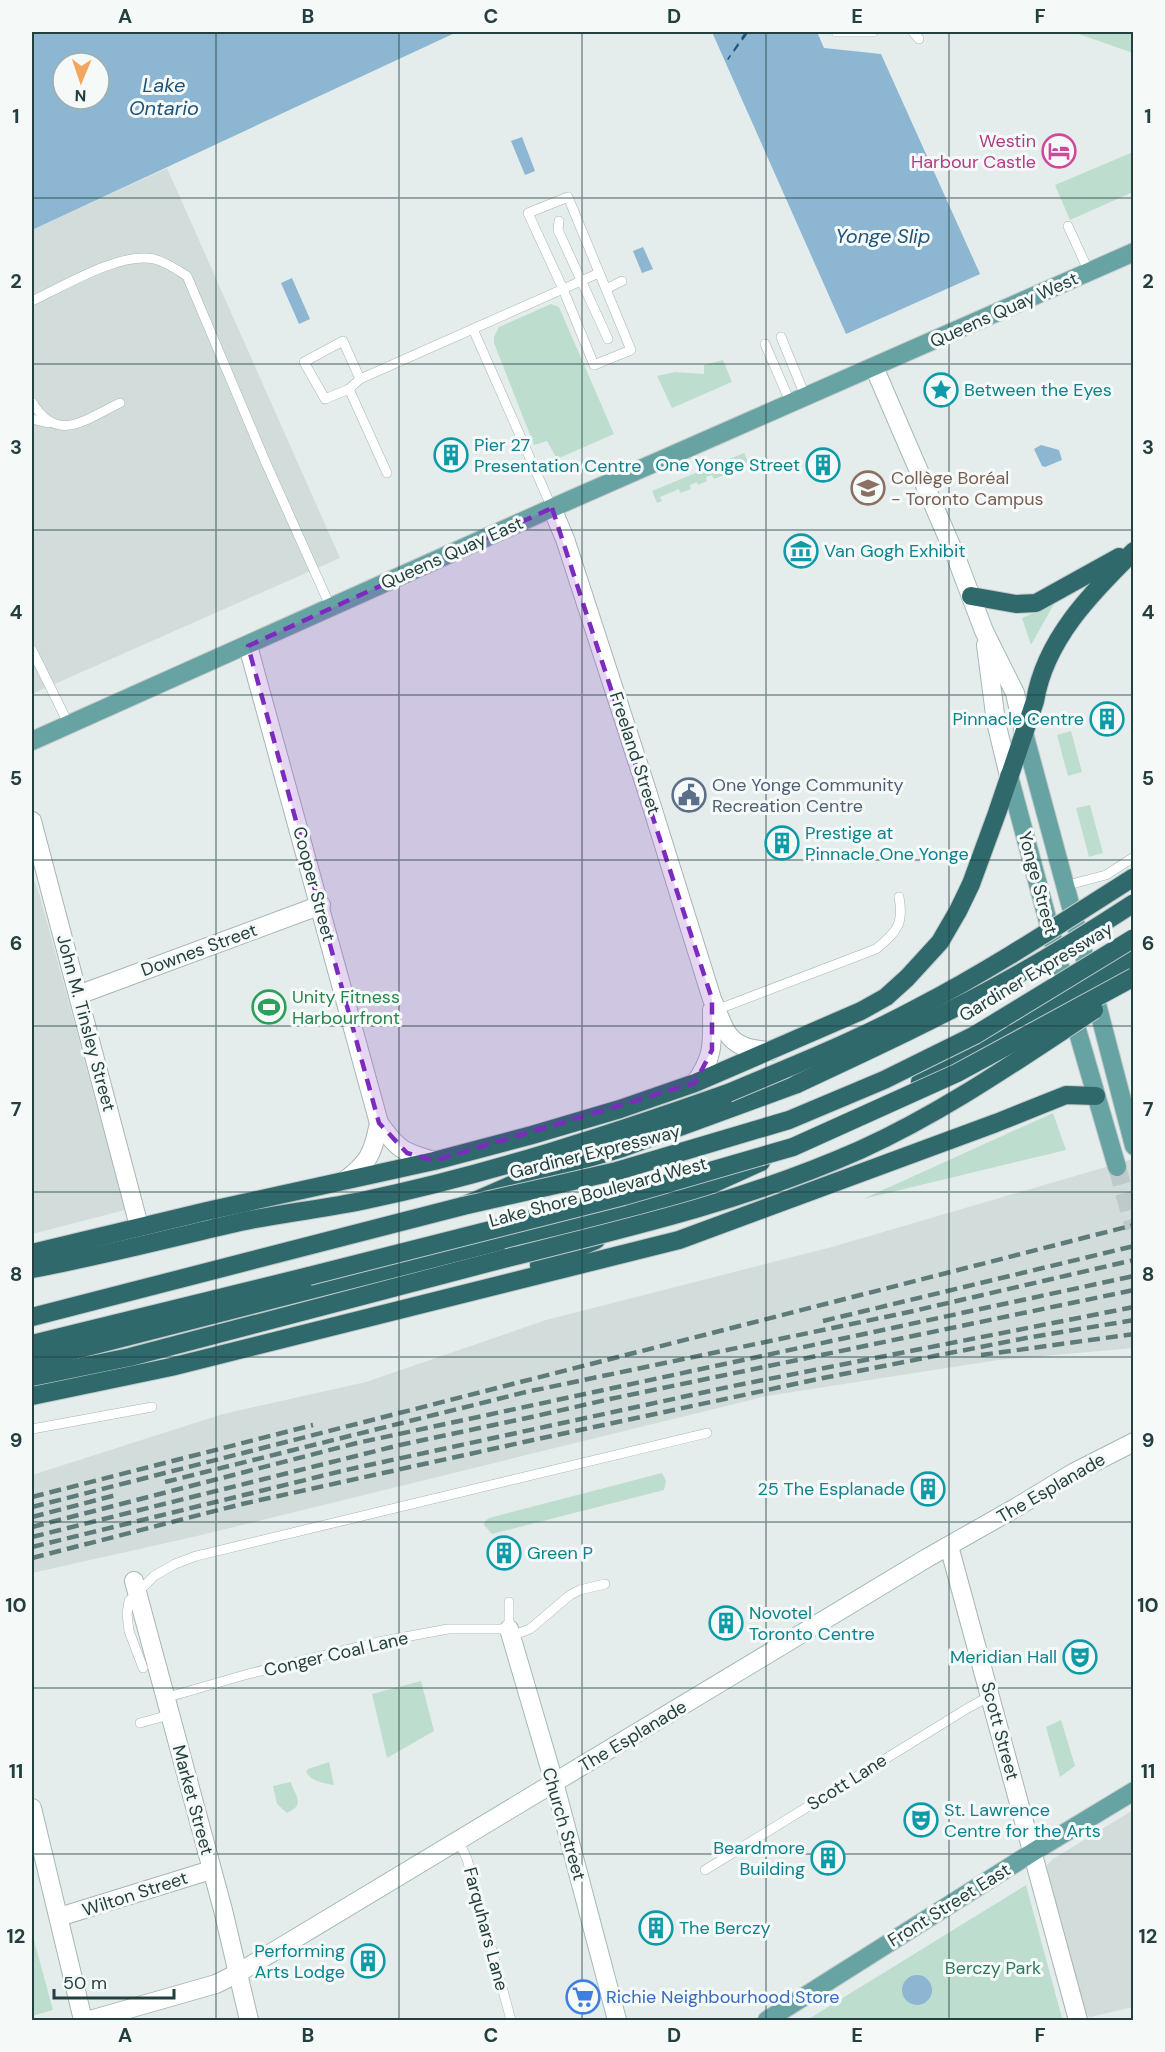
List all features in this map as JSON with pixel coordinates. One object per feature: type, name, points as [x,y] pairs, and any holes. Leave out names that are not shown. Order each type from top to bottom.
[{"type":"highway","points":[[971,596],[1008,603],[1036,603],[1134,550]]},
{"type":"highway","points":[[32,1253],[139,1226],[434,1161],[620,1109],[695,1083],[770,1052],[861,1011],[886,997],[940,942],[971,884],[1035,701],[1037,686],[1050,654],[1090,595],[1134,550]]},
{"type":"highway","points":[[32,1269],[243,1222],[366,1200],[498,1167],[633,1126],[739,1088],[837,1047],[919,1008],[1004,960],[1134,877]]},
{"type":"highway","points":[[463,1206],[541,1172],[622,1148],[797,1084],[908,1032],[1014,977],[1134,903]]},
{"type":"highway","name":"Gardiner Expressway","points":[[32,1317],[463,1206],[617,1171],[789,1120],[884,1080],[975,1035],[1134,938]]},
{"type":"highway","name":"Lake Shore Boulevard West","points":[[32,1361],[698,1191],[796,1147],[920,1082],[1134,959]]},
{"type":"highway","points":[[32,1344],[624,1196],[794,1147],[957,1073],[1134,977]]},
{"type":"highway","points":[[32,1377],[130,1357],[507,1257],[651,1223],[761,1190],[860,1149],[941,1109],[1020,1061],[1134,984]]},
{"type":"highway","points":[[32,1396],[171,1367],[679,1240],[986,1127],[1066,1095],[1096,1096]]},
{"type":"highway","points":[[471,1292],[569,1253],[698,1191]]},
{"type":"highway","points":[[32,1278],[88,1258]]},
{"type":"main road","name":"Queens Quay West","points":[[873,367],[1134,252]]},
{"type":"main road","name":"Queens Quay East","points":[[32,741],[873,367]]},
{"type":"main road","name":"Yonge Street","points":[[1024,734],[1134,1146]]},
{"type":"main road","name":"Yonge Street","points":[[1009,776],[1117,1167]]},
{"type":"main road","name":"Front Street East","points":[[767,2020],[1134,1791]]},
{"type":"street","name":"Yonge Street","points":[[873,367],[984,631],[1015,693],[1024,734]]},
{"type":"street","name":"Freeland Street","points":[[552,508],[565,540],[647,791],[714,1004],[725,1031],[737,1044],[754,1050],[770,1052]]},
{"type":"street","name":"Yonge Street","points":[[984,631],[996,722],[1009,776]]},
{"type":"street","name":"Cooper Street","points":[[248,646],[321,905],[379,1123],[394,1145],[407,1153],[434,1161]]},
{"type":"street","name":"John M. Tinsley Street","points":[[32,821],[139,1226]]},
{"type":"street","name":"Downes Street","points":[[78,995],[321,905]]},
{"type":"street","name":"Freeland Street","points":[[695,1083],[709,1062],[712,1050],[714,1004]]},
{"type":"street","points":[[344,1181],[363,1167],[374,1146],[379,1123]]},
{"type":"street","name":"The Esplanade","points":[[90,2020],[216,1984],[238,1972],[949,1546],[1073,1473],[1134,1442]]},
{"type":"street","name":"Scott Street","points":[[949,1546],[1078,2020]]},
{"type":"street","name":"Market Street","points":[[136,1587],[249,2020]]},
{"type":"street","name":"Church Street","points":[[510,1632],[554,1782],[617,2020]]},
{"type":"street","points":[[32,1808],[83,2020]]},
{"type":"street","name":"Wilton Street","points":[[59,1917],[211,1870]]},
{"type":"lane","points":[[836,32],[873,32]]},
{"type":"lane","points":[[568,197],[599,273],[632,350],[594,365],[563,289],[528,213],[568,197]]},
{"type":"lane","points":[[559,221],[558,230],[608,339]]},
{"type":"lane","points":[[1068,226],[1089,272]]},
{"type":"lane","points":[[32,301],[117,262],[135,258],[163,262],[187,276],[330,608]]},
{"type":"lane","points":[[360,379],[343,341],[304,362],[325,399],[349,389],[360,379],[599,273]]},
{"type":"lane","points":[[606,289],[622,281]]},
{"type":"lane","points":[[473,328],[552,508]]},
{"type":"lane","points":[[781,338],[799,401]]},
{"type":"lane","points":[[765,344],[799,401]]},
{"type":"lane","points":[[349,389],[387,473]]},
{"type":"lane","points":[[32,402],[37,411],[50,424]]},
{"type":"lane","points":[[32,419],[68,427],[120,403]]},
{"type":"lane","points":[[32,650],[69,724]]},
{"type":"lane","points":[[1064,886],[1106,875],[1134,857]]},
{"type":"lane","points":[[714,1004],[876,950],[893,934],[902,914],[899,897]]},
{"type":"lane","points":[[32,1429],[152,1407]]},
{"type":"lane","points":[[143,1668],[129,1631],[127,1614],[129,1601],[136,1587],[175,1564],[196,1556],[707,1433]]},
{"type":"lane","points":[[509,1602],[510,1632],[530,1629],[570,1595],[605,1584]]},
{"type":"lane","name":"Conger Coal Lane","points":[[140,1723],[167,1706],[248,1674],[378,1642],[448,1629],[510,1632]]},
{"type":"lane","name":"Scott Lane","points":[[705,1870],[990,1696]]},
{"type":"lane","name":"Farquhars Lane","points":[[458,1840],[467,1859],[511,2020]]},
{"type":"highlighted area","points":[[552,508],[712,999],[712,1050],[695,1083],[434,1161],[407,1153],[379,1123],[248,646]]},
{"type":"shaded area","points":[[167,168],[340,558],[32,694],[32,230]]},
{"type":"shaded area","points":[[32,875],[40,896],[125,1210],[32,1234]]},
{"type":"shaded area","points":[[1133,1159],[1133,1348],[998,1360],[767,1396],[193,1537],[32,1573],[32,1475],[223,1414],[366,1382],[546,1320],[832,1247]]},
{"type":"shaded area","points":[[1133,1810],[1133,2007],[1090,2017],[1085,2014],[1047,1865],[1053,1859]]},
{"type":"green space","points":[[1073,32],[1133,32],[1133,53]]},
{"type":"green space","points":[[1133,152],[1133,192],[1070,220],[1055,185]]},
{"type":"green space","points":[[551,304],[559,307],[614,434],[557,459],[547,441],[534,445],[494,343],[499,327]]},
{"type":"green space","points":[[723,360],[732,382],[672,408],[657,376],[675,372],[704,374],[704,365]]},
{"type":"green space","points":[[744,453],[748,462],[722,470],[724,475],[714,479],[712,475],[706,477],[707,481],[698,485],[697,482],[690,485],[691,489],[680,493],[679,489],[660,497],[662,501],[657,503],[652,491]]},
{"type":"green space","points":[[1054,604],[1031,645],[1022,618]]},
{"type":"green space","points":[[1071,731],[1082,772],[1068,776],[1057,735]]},
{"type":"green space","points":[[1090,805],[1103,853],[1089,857],[1076,808]]},
{"type":"green space","points":[[1053,1113],[1066,1150],[863,1199]]},
{"type":"green space","points":[[662,1473],[666,1481],[664,1490],[492,1534],[484,1525],[489,1518]]},
{"type":"green space","points":[[421,1681],[434,1731],[387,1758],[372,1694]]},
{"type":"green space","points":[[1061,1720],[1075,1766],[1060,1777],[1046,1727]]},
{"type":"green space","points":[[329,1762],[334,1785],[315,1780],[306,1772],[308,1769]]},
{"type":"green space","points":[[291,1782],[298,1803],[293,1810],[287,1813],[277,1804],[273,1786]]},
{"type":"green space","name":"Berczy Park","points":[[1026,1885],[1062,2018],[1054,2020],[807,2020]]},
{"type":"green space","points":[[32,1933],[53,2010],[32,2016]]},
{"type":"water","name":"Lake Ontario","points":[[32,32],[457,32],[32,230]]},
{"type":"water","name":"Yonge Slip","points":[[712,32],[817,32],[824,48],[881,54],[980,274],[846,334]]},
{"type":"water","points":[[522,137],[535,171],[525,175],[511,141]]},
{"type":"water","points":[[643,247],[653,269],[642,273],[633,251]]},
{"type":"water","points":[[292,278],[310,319],[299,324],[281,283]]},
{"type":"water","points":[[1041,445],[1059,450],[1062,460],[1045,467],[1042,466],[1034,449]]},
{"type":"water","points":[[917,1975],[928,1979],[932,1990],[928,2001],[917,2005],[906,2001],[902,1990],[906,1979]]},
{"type":"ferry route","points":[[746,32],[728,59],[748,32]]},
{"type":"tunnel","points":[[1117,1167],[1134,1228]]},
{"type":"railway","points":[[32,1507],[1134,1225]]},
{"type":"railway","points":[[823,1321],[1134,1246]]},
{"type":"railway","points":[[165,1482],[526,1392],[909,1312],[1134,1260]]},
{"type":"railway","points":[[32,1527],[357,1443],[1134,1276]]},
{"type":"railway","points":[[32,1537],[400,1445],[1134,1290]]},
{"type":"railway","points":[[32,1547],[346,1470],[733,1386],[1134,1307]]},
{"type":"railway","points":[[32,1558],[242,1504],[524,1442],[823,1378],[1026,1338],[1134,1320]]},
{"type":"railway","points":[[981,1355],[1134,1334]]},
{"type":"railway","points":[[32,1497],[313,1425]]},
{"type":"railway","points":[[32,1517],[116,1495]]},
{"type":"place","name":"Westin Harbour Castle","points":[[1059,151]]},
{"type":"place","name":"Between the Eyes","points":[[941,390]]},
{"type":"place","name":"Pier 27 Presentation Centre","points":[[451,455]]},
{"type":"place","name":"One Yonge Street","points":[[823,465]]},
{"type":"place","name":"Collège Boréal - Toronto Campus","points":[[868,488]]},
{"type":"place","name":"Van Gogh Exhibit","points":[[801,551]]},
{"type":"place","name":"Pinnacle Centre","points":[[1107,719]]},
{"type":"place","name":"One Yonge Community Recreation Centre","points":[[689,795]]},
{"type":"place","name":"Prestige at Pinnacle One Yonge","points":[[782,843]]},
{"type":"place","name":"Unity Fitness Harbourfront","points":[[269,1007]]},
{"type":"place","name":"25 The Esplanade","points":[[928,1489]]},
{"type":"place","name":"Green P","points":[[504,1553]]},
{"type":"place","name":"Novotel Toronto Centre","points":[[726,1623]]},
{"type":"place","name":"Meridian Hall","points":[[1080,1657]]},
{"type":"place","name":"St. Lawrence Centre for the Arts","points":[[921,1820]]},
{"type":"place","name":"Beardmore Building","points":[[828,1858]]},
{"type":"place","name":"The Berczy","points":[[656,1928]]},
{"type":"place","name":"Performing Arts Lodge","points":[[368,1961]]},
{"type":"place","name":"Richie Neighbourhood Store","points":[[583,1997]]}]
